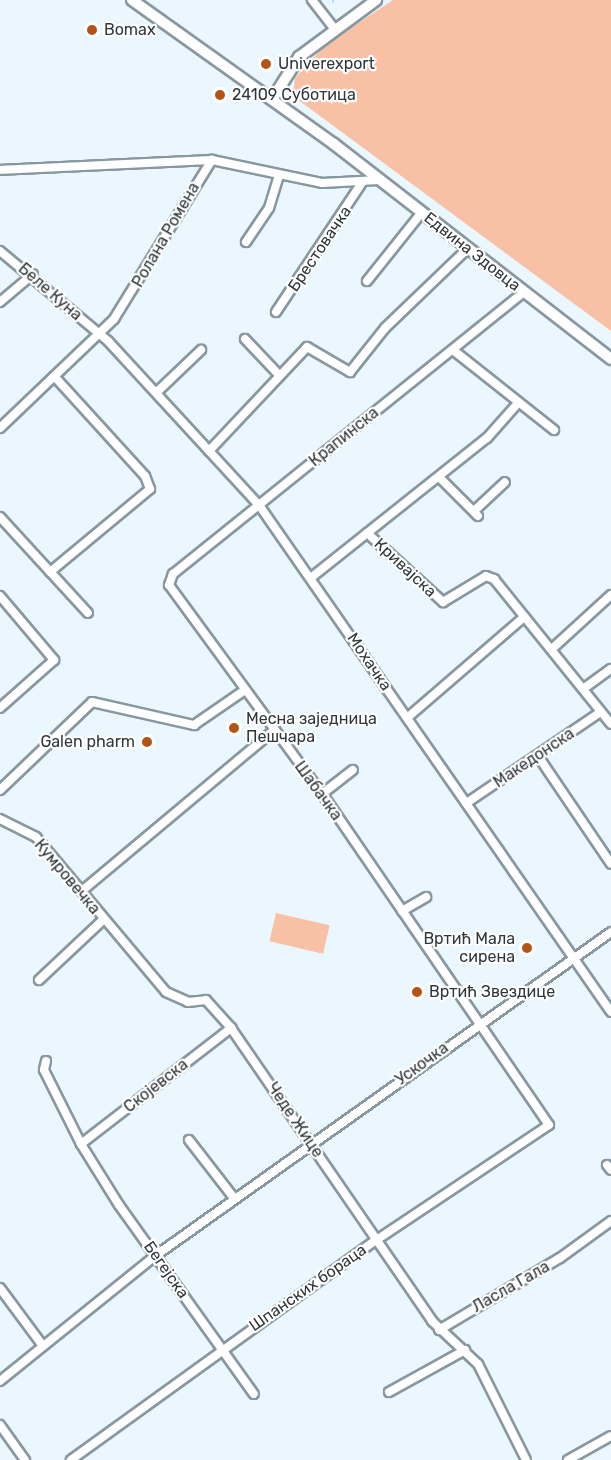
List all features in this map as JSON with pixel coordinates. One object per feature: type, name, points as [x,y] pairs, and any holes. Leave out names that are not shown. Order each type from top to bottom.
[{"type":"main road","name":"Едвина Здовца","points":[[132,0],[273,98],[611,359]]},
{"type":"main road","points":[[273,98],[299,57],[333,27],[376,0]]},
{"type":"street","points":[[312,0],[333,27]]},
{"type":"street","points":[[0,170],[212,160],[279,175],[361,184],[379,180]]},
{"type":"street","name":"Ролана Ромена","points":[[0,428],[98,335],[130,296],[212,160]]},
{"type":"street","points":[[246,242],[269,208],[279,175]]},
{"type":"street","name":"Брестовачка","points":[[276,312],[361,184]]},
{"type":"street","points":[[367,281],[422,213]]},
{"type":"street","points":[[209,451],[308,347],[350,372],[385,328],[468,248]]},
{"type":"street","name":"Беле Куна","points":[[0,251],[33,274],[98,335]]},
{"type":"street","points":[[0,302],[33,274]]},
{"type":"street","name":"Крапинска","points":[[169,585],[173,574],[524,292]]},
{"type":"street","name":"Мохачка","points":[[98,335],[157,392],[259,505],[312,577],[407,718],[468,802],[571,958],[611,1012]]},
{"type":"street","points":[[245,339],[279,375]]},
{"type":"street","points":[[157,392],[201,350]]},
{"type":"street","points":[[453,350],[554,430]]},
{"type":"street","points":[[50,572],[150,489],[145,476],[54,376]]},
{"type":"street","points":[[312,577],[487,438],[518,403]]},
{"type":"street","points":[[439,477],[476,513],[505,482]]},
{"type":"street","points":[[0,517],[88,613]]},
{"type":"street","name":"Кривајска","points":[[367,533],[443,602],[486,576],[524,617]]},
{"type":"street","name":"Шабачка","points":[[169,585],[273,731],[322,794],[481,1021],[549,1125]]},
{"type":"street","points":[[554,647],[611,595]]},
{"type":"street","points":[[0,596],[54,660],[0,708]]},
{"type":"street","points":[[407,718],[524,617],[554,647],[600,713],[611,724]]},
{"type":"street","points":[[583,689],[611,669]]},
{"type":"street","points":[[0,790],[92,702],[194,725],[244,690]]},
{"type":"street","name":"Македонска","points":[[468,802],[600,713]]},
{"type":"street","points":[[83,890],[273,731]]},
{"type":"street","points":[[538,756],[611,864]]},
{"type":"street","points":[[322,794],[352,770]]},
{"type":"street","name":"Кумровечка","points":[[0,819],[36,837],[83,890],[103,920]]},
{"type":"street","points":[[402,911],[426,897]]},
{"type":"street","points":[[39,980],[103,920]]},
{"type":"street","name":"Чеде Жице","points":[[103,920],[166,992],[188,1002],[207,1000],[231,1028],[375,1241],[439,1330],[465,1350],[478,1364],[526,1460]]},
{"type":"street","name":"Ускочка","points":[[0,1381],[155,1256],[481,1021],[611,932]]},
{"type":"street","name":"Скојевска","points":[[81,1144],[231,1028]]},
{"type":"street","name":"Бегејска","points":[[46,1061],[44,1070],[81,1144],[155,1256],[254,1394]]},
{"type":"street","name":"Шпанских бораца","points":[[71,1460],[221,1349],[375,1241],[549,1125]]},
{"type":"street","points":[[189,1140],[234,1198]]},
{"type":"street","name":"Ласла Гала","points":[[439,1330],[560,1258],[611,1221]]},
{"type":"street","points":[[0,1288],[43,1346]]},
{"type":"street","points":[[389,1392],[465,1350]]},
{"type":"street","points":[[0,1425],[26,1460]]},
{"type":"street","points":[[0,1432],[9,1436]]},
{"type":"street","points":[[568,1460],[611,1436]]},
{"type":"shaded area","points":[[393,0],[611,0],[611,331],[293,96],[295,78],[325,45]]},
{"type":"shaded area","points":[[276,913],[330,925],[323,954],[269,941]]},
{"type":"place","name":"Bomax","points":[[92,30]]},
{"type":"place","name":"Univerexport","points":[[266,64]]},
{"type":"place","name":"24109 Суботица","points":[[220,95]]},
{"type":"place","name":"Месна заједница Пешчара","points":[[234,728]]},
{"type":"place","name":"Galen pharm","points":[[147,742]]},
{"type":"place","name":"Вртић Мала сирена","points":[[527,948]]},
{"type":"place","name":"Вртић Звездице","points":[[417,992]]}]
